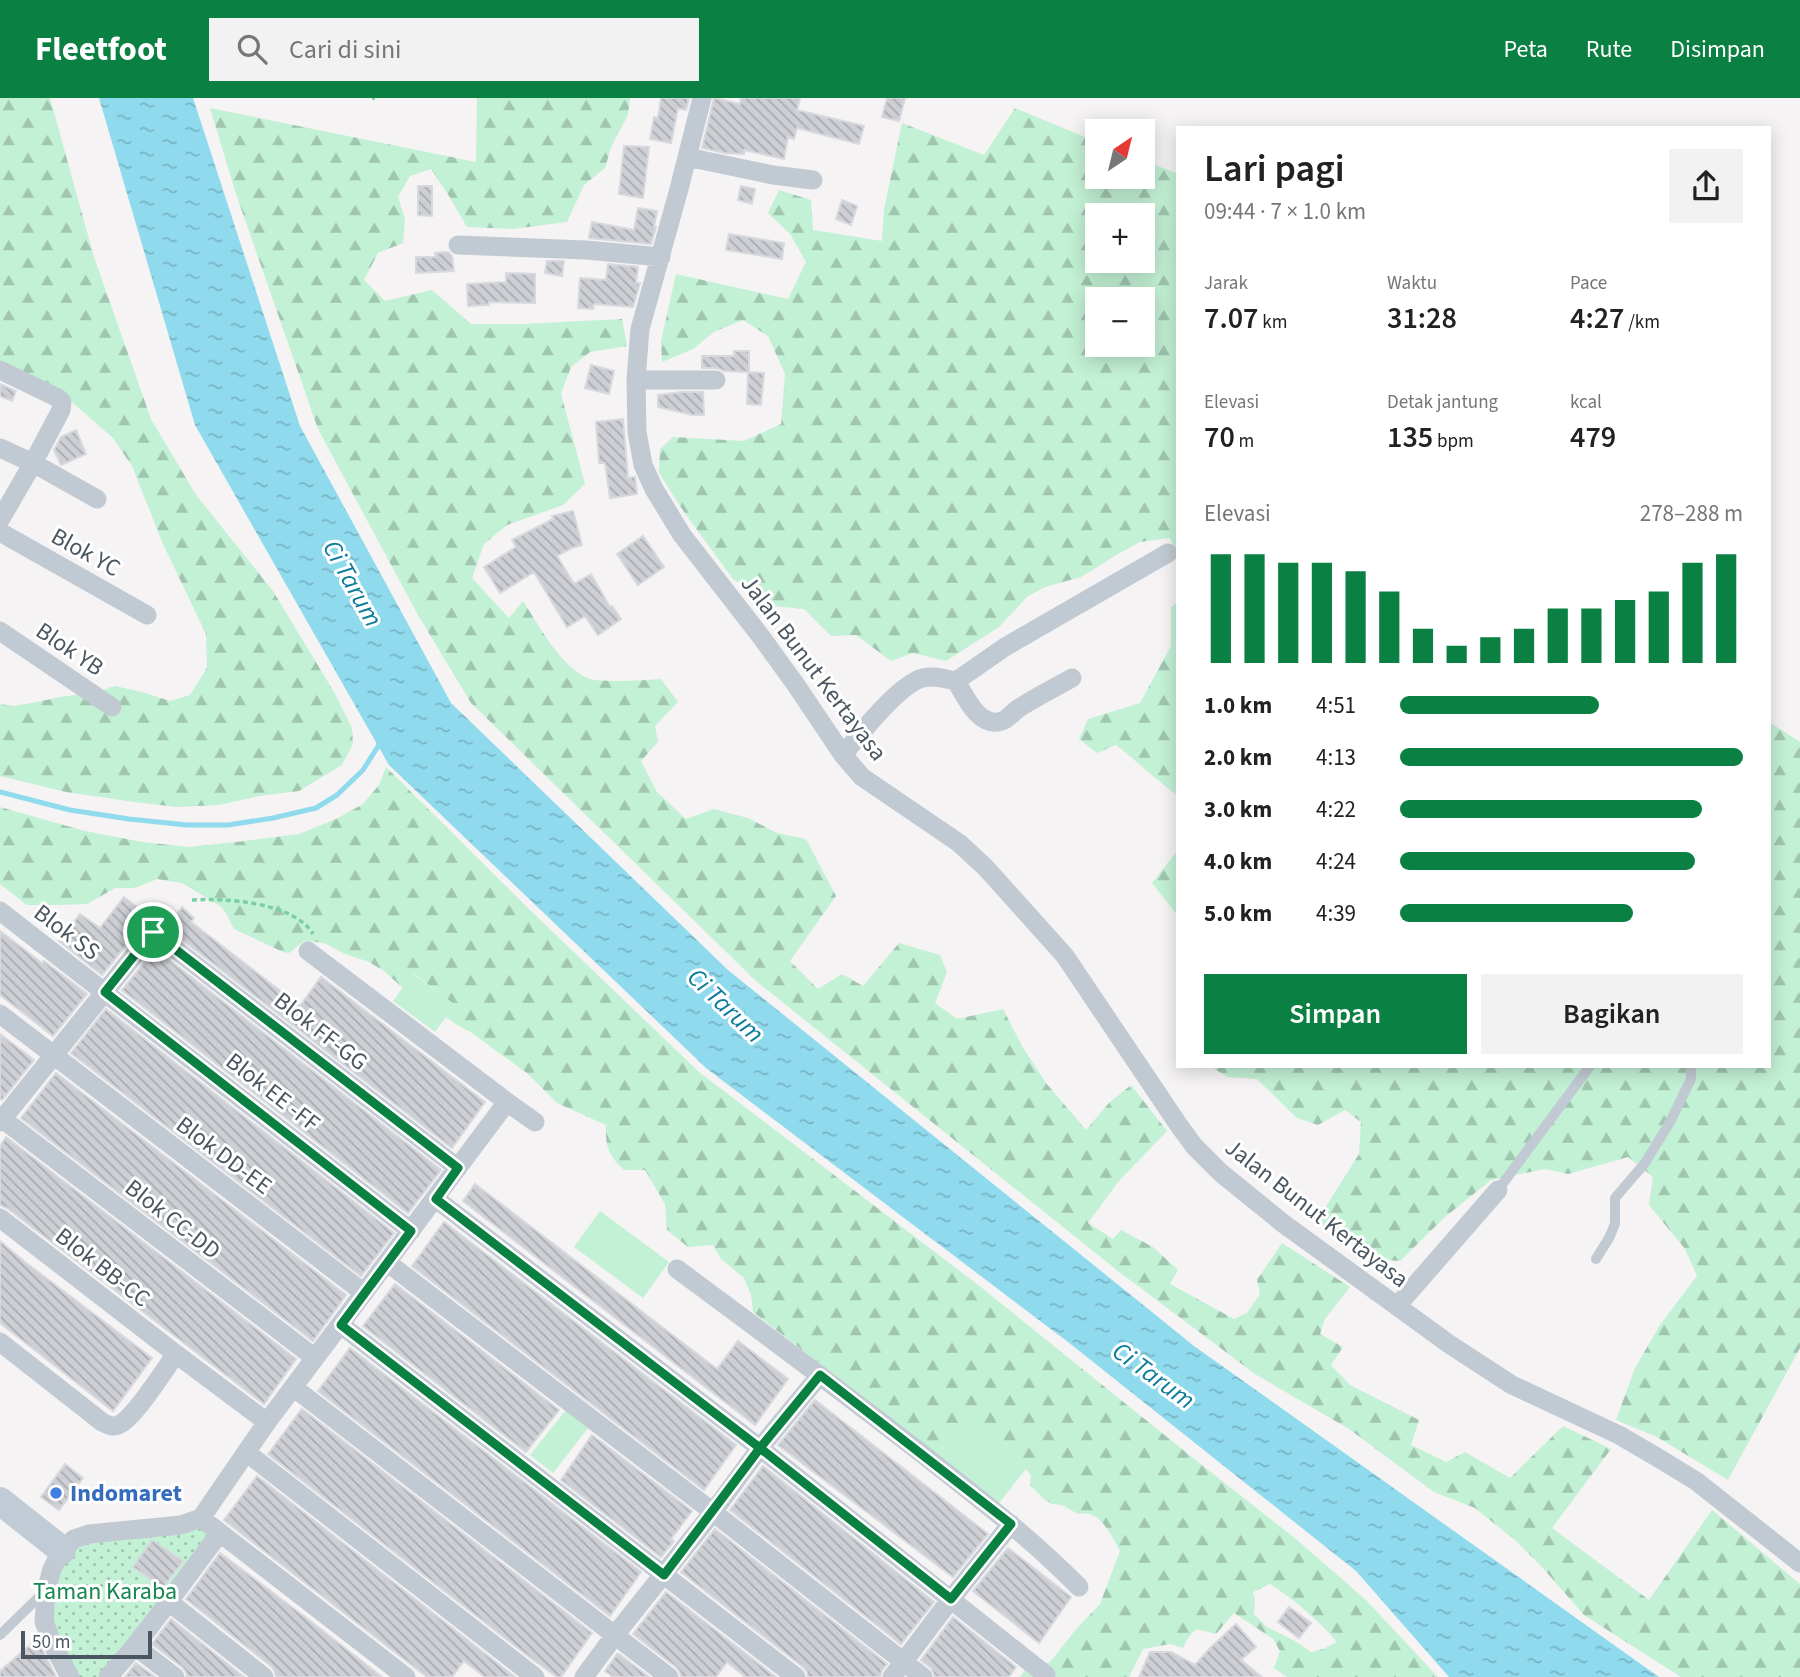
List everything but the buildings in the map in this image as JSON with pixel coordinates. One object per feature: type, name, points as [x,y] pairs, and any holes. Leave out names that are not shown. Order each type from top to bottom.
[{"type":"street","name":"Jalan Bunut Kertayasa","points":[[702,98],[640,329],[636,380],[637,432],[643,465],[682,535],[762,638],[843,755],[862,777],[959,843],[1004,888],[1065,956],[1178,1124],[1194,1146],[1221,1173],[1284,1224],[1450,1344],[1512,1385],[1619,1435],[1687,1476],[1800,1563]]},
{"type":"street","points":[[687,157],[773,175],[813,180]]},
{"type":"street","points":[[458,245],[586,250],[661,257]]},
{"type":"street","points":[[0,370],[62,402],[61,410],[0,520]]},
{"type":"street","points":[[636,380],[716,380]]},
{"type":"street","points":[[0,448],[97,499]]},
{"type":"street","name":"Blok YC","points":[[0,532],[147,615]]},
{"type":"street","points":[[956,681],[1005,647],[1168,554]]},
{"type":"street","name":"Blok YB","points":[[0,631],[112,707]]},
{"type":"street","points":[[843,755],[858,735],[909,684],[921,678],[934,676],[956,681],[973,710],[985,719],[995,722],[1004,721],[1019,708],[1072,678]]},
{"type":"street","name":"Blok SS","points":[[0,911],[105,992]]},
{"type":"street","name":"Blok FF-GG","points":[[105,992],[153,932],[458,1168]]},
{"type":"street","points":[[315,957],[535,1122]]},
{"type":"street","points":[[1,1120],[105,992]]},
{"type":"street","name":"Blok EE -FF","points":[[105,992],[411,1231]]},
{"type":"street","name":"Blok DD-EE","points":[[0,1014],[364,1293]]},
{"type":"street","points":[[70,1677],[44,1622],[46,1591],[52,1569],[62,1550],[74,1538],[89,1534],[181,1525],[201,1518],[267,1422],[507,1102]]},
{"type":"street","name":"Blok CC-DD","points":[[1,1120],[315,1358]]},
{"type":"street","points":[[1397,1306],[1497,1190]]},
{"type":"street","points":[[436,1199],[760,1448],[1046,1675]]},
{"type":"street","name":"Blok BB-CC","points":[[0,1218],[267,1422]]},
{"type":"street","points":[[388,1263],[713,1512],[898,1669],[923,1677]]},
{"type":"street","points":[[677,1269],[820,1375],[1011,1524],[1079,1587]]},
{"type":"street","points":[[341,1325],[796,1677]]},
{"type":"street","points":[[0,1342],[102,1422],[112,1426],[120,1425],[132,1414],[176,1354]]},
{"type":"street","points":[[584,1677],[760,1448],[820,1375]]},
{"type":"street","points":[[293,1387],[668,1677]]},
{"type":"street","points":[[246,1452],[535,1677]]},
{"type":"street","points":[[0,1501],[62,1550]]},
{"type":"street","points":[[201,1518],[406,1677]]},
{"type":"street","points":[[898,1669],[1011,1524]]},
{"type":"street","points":[[108,1677],[136,1647],[220,1533]]},
{"type":"street","points":[[168,1601],[264,1677]]},
{"type":"street","points":[[136,1647],[175,1677]]},
{"type":"lane","points":[[1497,1190],[1588,1068]]},
{"type":"lane","points":[[1596,1259],[1615,1224],[1615,1198],[1645,1163],[1670,1122],[1691,1079],[1691,1068]]},
{"type":"lane","points":[[0,1635],[46,1591]]},
{"type":"path","points":[[192,900],[244,901],[264,905],[301,920],[315,938],[315,957]]},
{"type":"green space","points":[[0,98],[50,98],[94,257],[151,419],[196,495],[273,591],[334,692],[352,728],[353,744],[342,765],[299,791],[219,805],[177,807],[66,792],[0,776],[0,704],[13,706],[98,692],[115,686],[170,701],[190,695],[207,668],[206,634],[163,544],[132,466],[113,438],[63,392],[0,361]]},
{"type":"green space","points":[[477,98],[630,98],[628,115],[611,147],[605,168],[584,185],[567,222],[513,229],[467,227],[431,169],[410,176],[398,197],[405,219],[403,243],[378,253],[364,280],[385,301],[432,290],[471,324],[622,319],[627,346],[590,352],[571,367],[561,394],[585,484],[563,505],[507,525],[484,544],[472,578],[509,618],[523,601],[558,653],[585,677],[610,681],[661,679],[678,702],[655,726],[658,742],[641,761],[657,792],[686,819],[714,809],[748,818],[777,833],[806,839],[836,896],[790,961],[818,989],[842,974],[863,986],[899,943],[940,955],[947,972],[935,1003],[957,1019],[1003,1009],[1022,1046],[1046,1083],[1086,1130],[1109,1103],[1131,1085],[1167,1131],[1119,1181],[1088,1223],[1113,1239],[1121,1230],[1153,1247],[1178,1270],[1170,1284],[1234,1319],[1247,1313],[1260,1294],[1257,1280],[1282,1243],[1350,1287],[1325,1319],[1320,1334],[1343,1347],[1331,1365],[1350,1385],[1419,1420],[1411,1445],[1446,1462],[1465,1452],[1510,1478],[1563,1426],[1611,1449],[1552,1528],[1649,1600],[1712,1510],[1800,1584],[1800,1677],[1681,1677],[1584,1615],[1515,1540],[1475,1508],[1434,1492],[1349,1429],[1255,1374],[1118,1271],[756,981],[471,703],[418,615],[318,429],[236,194],[210,108],[476,162]]},
{"type":"green space","points":[[1015,108],[1085,137],[1085,189],[1155,189],[1155,165],[1176,173],[1176,548],[1169,538],[1140,542],[1081,577],[1045,587],[1027,597],[999,627],[946,661],[913,653],[891,661],[856,635],[831,636],[804,609],[773,606],[733,579],[659,473],[660,449],[673,437],[744,441],[781,424],[785,374],[768,336],[743,320],[714,332],[693,349],[662,362],[661,341],[676,274],[788,299],[806,262],[790,234],[768,213],[779,190],[811,200],[813,230],[882,241],[884,209],[902,123],[984,155]]},
{"type":"green space","points":[[1176,603],[1176,794],[1116,745],[1097,753],[1079,739],[1088,719],[1140,703],[1171,646],[1171,607]]},
{"type":"green space","points":[[1771,723],[1800,742],[1800,1348],[1728,1480],[1657,1437],[1616,1420],[1635,1368],[1660,1325],[1697,1276],[1685,1249],[1649,1205],[1653,1177],[1628,1157],[1568,1174],[1545,1169],[1491,1180],[1445,1217],[1400,1261],[1372,1259],[1323,1226],[1320,1216],[1359,1154],[1361,1122],[1345,1110],[1318,1125],[1297,1118],[1257,1079],[1227,1077],[1213,1068],[1771,1068]]},
{"type":"green space","points":[[386,767],[699,1072],[982,1288],[1296,1539],[1366,1600],[1438,1677],[1287,1677],[1274,1668],[1280,1651],[1273,1639],[1234,1613],[1216,1634],[1196,1629],[1183,1648],[1170,1644],[1143,1649],[1129,1677],[1020,1677],[1025,1670],[1050,1662],[1100,1604],[1120,1551],[1099,1519],[1086,1513],[1078,1514],[1044,1499],[1030,1485],[1031,1476],[1026,1469],[1030,1465],[968,1416],[937,1454],[753,1312],[751,1295],[744,1278],[721,1259],[713,1245],[688,1247],[667,1230],[665,1204],[645,1170],[624,1170],[615,1160],[607,1145],[606,1125],[557,1103],[527,1073],[446,1017],[455,1005],[414,974],[403,988],[369,962],[324,943],[304,941],[289,953],[283,952],[234,929],[220,906],[182,883],[157,879],[135,888],[115,888],[87,904],[59,905],[27,905],[0,884],[0,807],[85,831],[142,842],[189,847],[299,834],[336,819],[363,804],[379,785]],"holes":[[[1270,1584],[1297,1603],[1337,1642],[1311,1652],[1267,1627],[1254,1614],[1253,1592]]]},
{"type":"green space","points":[[1176,853],[1176,913],[1152,883]]},
{"type":"green space","points":[[413,974],[455,1005],[435,1032],[393,1001]]},
{"type":"green space","points":[[600,1211],[669,1262],[643,1298],[574,1247]]},
{"type":"green space","points":[[566,1410],[588,1428],[553,1473],[530,1455]]},
{"type":"green space","points":[[968,1415],[1030,1464],[999,1503],[937,1454]]},
{"type":"green space","name":"Taman Karaba","points":[[181,1525],[220,1533],[108,1677],[70,1677],[55,1649],[46,1591],[74,1539]]},
{"type":"water","name":"Ci Tarum","points":[[99,98],[193,98],[300,426],[451,703],[728,970],[1194,1346],[1659,1677],[1449,1677],[1356,1571],[1068,1342],[706,1068],[389,765],[195,425]]},
{"type":"waterway","points":[[0,792],[70,810],[129,819],[187,825],[228,825],[316,808],[337,795],[363,770],[382,740]]},
{"type":"place","name":"Indomaret","points":[[56,1493]]},
{"type":"route","points":[[153,932],[105,992],[411,1231],[341,1325],[664,1575],[760,1448],[820,1375],[1011,1524],[951,1599],[760,1448],[436,1199],[458,1168],[153,932]]}]
